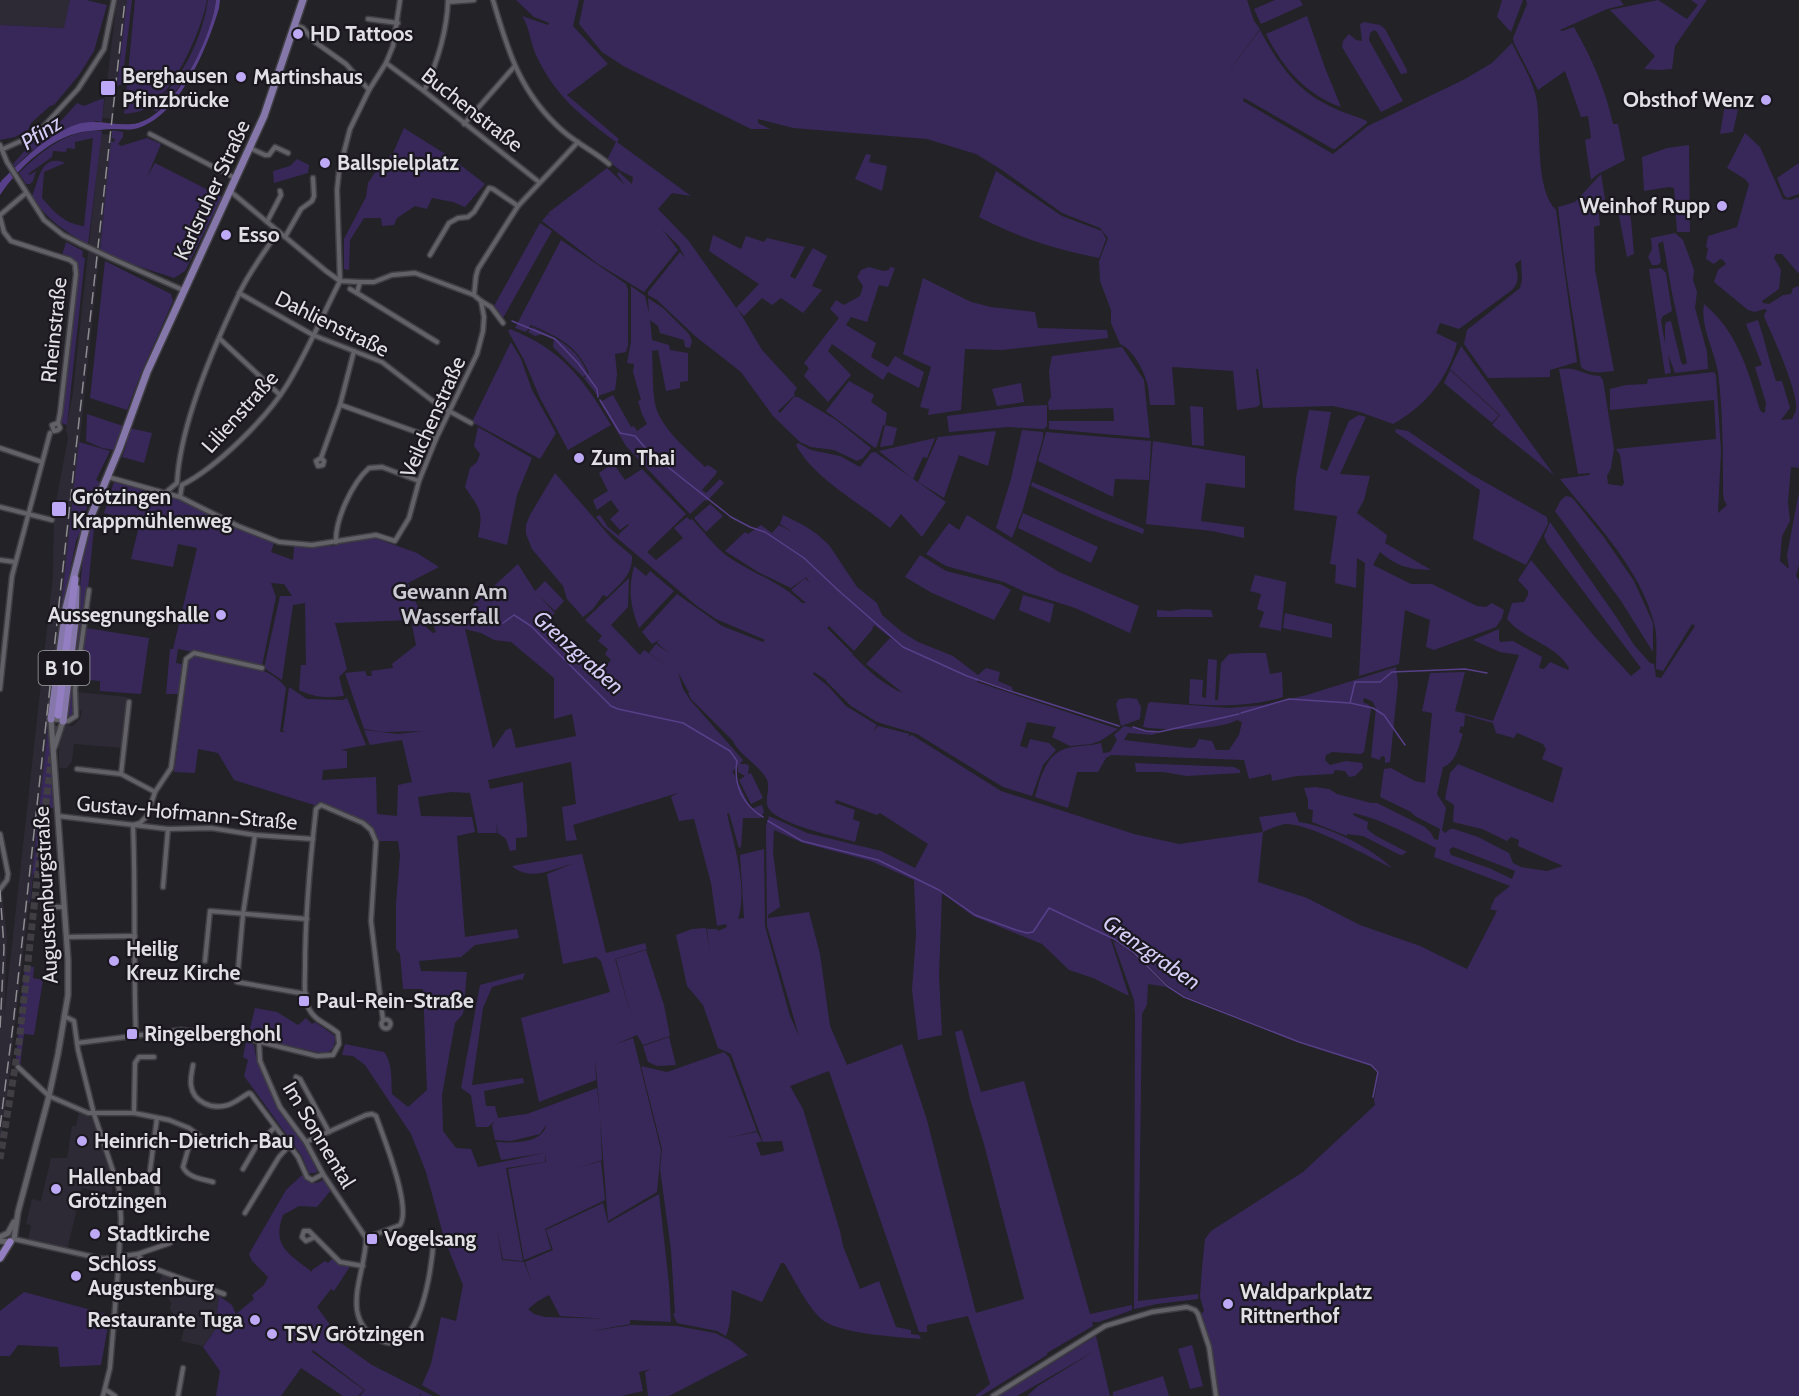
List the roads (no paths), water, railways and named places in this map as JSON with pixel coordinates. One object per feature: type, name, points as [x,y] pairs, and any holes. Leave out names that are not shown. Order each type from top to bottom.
[{"type":"highway","name":"B 10","points":[[57,718],[75,579]]},
{"type":"highway","points":[[0,1250],[7,1238]]},
{"type":"highway","points":[[0,1258],[7,1238]]},
{"type":"main road","name":"Karlsruher Straße","points":[[184,291],[264,116],[303,0]]},
{"type":"main road","name":"B 10","points":[[75,579],[84,535],[147,372],[184,291]]},
{"type":"street","points":[[114,0],[104,49],[78,89],[42,128],[30,137],[2,147],[7,162],[44,220],[63,235],[184,291]]},
{"type":"street","points":[[340,281],[338,177],[350,129],[393,46],[400,0]]},
{"type":"street","points":[[424,91],[440,54],[448,1],[474,0]]},
{"type":"street","points":[[493,0],[514,67],[528,91],[552,120],[609,164]]},
{"type":"street","points":[[368,19],[398,23]]},
{"type":"street","points":[[296,25],[303,28],[315,42],[346,64],[369,90]]},
{"type":"street","name":"Buchenstraße","points":[[386,63],[539,182]]},
{"type":"street","points":[[464,124],[514,67]]},
{"type":"street","points":[[150,134],[235,179]]},
{"type":"street","points":[[474,294],[478,269],[518,206],[578,142]]},
{"type":"street","points":[[250,148],[265,155],[269,155],[275,147],[288,153]]},
{"type":"street","points":[[285,237],[301,209],[312,201],[314,196],[312,178]]},
{"type":"street","points":[[430,255],[449,223],[458,218],[468,217],[474,212],[487,189],[491,188],[518,206]]},
{"type":"street","points":[[267,222],[281,195],[280,190]]},
{"type":"street","points":[[230,191],[340,281],[374,282],[392,275],[415,273],[474,294],[491,307],[503,323]]},
{"type":"street","name":"Rheinstraße","points":[[26,194],[0,216],[4,232],[11,241],[70,260],[75,264],[76,274],[57,423]]},
{"type":"street","points":[[180,497],[180,459],[193,409],[239,293],[278,231]]},
{"type":"street","name":"Lilienstraße","points":[[165,493],[210,468],[280,395],[340,281]]},
{"type":"street","points":[[357,293],[360,282]]},
{"type":"street","points":[[350,289],[436,342]]},
{"type":"street","name":"Dahlienstraße","points":[[239,293],[313,335],[382,363],[438,405],[471,423]]},
{"type":"street","name":"Veilchenstraße","points":[[336,542],[376,535],[396,541],[409,518],[419,481],[436,439],[477,354],[483,331],[484,317],[481,301]]},
{"type":"street","points":[[484,317],[499,317]]},
{"type":"street","points":[[220,339],[280,395]]},
{"type":"street","points":[[321,458],[340,405],[354,351]]},
{"type":"street","points":[[340,405],[436,439]]},
{"type":"street","points":[[0,690],[15,562],[50,433]]},
{"type":"street","points":[[0,448],[42,462]]},
{"type":"street","points":[[107,477],[180,497],[271,540],[303,545],[336,542],[339,520],[348,497],[369,468],[382,467],[419,481]]},
{"type":"street","points":[[0,507],[52,520]]},
{"type":"street","points":[[0,560],[15,562]]},
{"type":"street","name":"Augustenburgstraße","points":[[57,718],[73,719],[77,711],[75,689],[89,590]]},
{"type":"street","points":[[136,1035],[134,825],[147,816],[155,792],[171,768],[184,663],[188,656],[200,653],[262,669]]},
{"type":"street","points":[[121,774],[129,702]]},
{"type":"street","name":"Augustenburgstraße","points":[[7,1238],[18,1212],[49,1096],[69,983],[54,750],[57,718]]},
{"type":"street","name":"Augustenburgstraße","points":[[54,750],[57,718]]},
{"type":"street","points":[[78,769],[121,774],[155,792]]},
{"type":"street","points":[[77,1043],[180,1030],[240,1038],[326,1057],[333,1055],[338,1049],[340,1038],[338,1033],[313,1016],[306,994],[307,919],[318,806],[326,806],[363,823],[374,835],[377,850],[371,921],[383,1020]]},
{"type":"street","name":"Gustav-Hofmann-Straße","points":[[58,816],[168,829],[207,827],[255,835],[313,839]]},
{"type":"street","points":[[163,887],[168,829]]},
{"type":"street","points":[[0,834],[8,870],[8,878],[0,889]]},
{"type":"street","points":[[255,835],[243,914],[237,982],[306,994]]},
{"type":"street","points":[[44,907],[64,907]]},
{"type":"street","points":[[205,961],[210,911],[307,919]]},
{"type":"street","points":[[66,937],[135,936]]},
{"type":"street","points":[[64,1016],[74,1021],[94,1114],[119,1189],[121,1219],[119,1258],[110,1368],[103,1396]]},
{"type":"street","name":"Im Sonnental","points":[[259,1042],[260,1061],[280,1107],[306,1142],[323,1174],[366,1238]]},
{"type":"street","points":[[134,1113],[135,1063],[139,1057],[153,1057]]},
{"type":"street","points":[[193,1065],[191,1088],[197,1099],[209,1106],[220,1107],[233,1104],[249,1093],[251,1094],[298,1157],[307,1177],[312,1180],[323,1174]]},
{"type":"street","points":[[18,1066],[49,1096],[94,1114],[134,1113],[157,1118],[181,1124],[207,1141]]},
{"type":"street","points":[[296,1077],[300,1079],[329,1132]]},
{"type":"street","points":[[306,1142],[366,1115],[374,1114],[389,1151],[401,1196],[402,1221],[400,1225],[366,1238],[357,1303],[361,1322],[366,1331],[382,1342],[391,1345],[398,1343],[412,1330],[430,1269],[435,1237]]},
{"type":"street","points":[[157,1118],[149,1178],[156,1180],[158,1199]]},
{"type":"street","points":[[243,1169],[257,1145],[275,1127]]},
{"type":"street","points":[[193,1132],[183,1167],[184,1171],[213,1182]]},
{"type":"street","points":[[245,1213],[279,1156],[289,1146]]},
{"type":"street","points":[[315,1237],[340,1262],[363,1266]]},
{"type":"street","points":[[7,1238],[103,1259],[138,1254],[170,1243]]},
{"type":"street","points":[[138,1254],[147,1266],[224,1294]]},
{"type":"street","points":[[119,1258],[141,1259]]},
{"type":"street","points":[[993,1396],[1105,1326],[1152,1312],[1187,1307],[1198,1314],[1209,1347],[1216,1396]]},
{"type":"street","points":[[178,1396],[183,1368]]},
{"type":"street","points":[[105,1390],[116,1396]]},
{"type":"waterway","points":[[512,321],[555,339],[578,363],[597,389],[598,397]]},
{"type":"waterway","points":[[600,400],[620,433],[635,436],[649,452],[731,517],[765,532],[804,558],[903,647],[967,676],[1119,726]]},
{"type":"waterway","name":"Grenzgraben","points":[[503,623],[514,615],[531,626],[611,706],[683,723],[730,751],[737,761],[736,770],[741,794],[750,807],[763,817]]},
{"type":"waterway","points":[[1350,703],[1355,682],[1380,682],[1392,672],[1465,669],[1487,673]]},
{"type":"waterway","points":[[1241,713],[1289,699],[1350,703],[1373,708],[1384,715],[1405,745]]},
{"type":"waterway","points":[[1133,727],[1159,732],[1239,714]]},
{"type":"waterway","name":"Grenzgraben","points":[[768,821],[802,841],[878,860],[939,890],[975,915],[1016,930],[1033,932],[1049,908],[1114,939],[1134,953],[1167,986],[1184,997],[1299,1042],[1371,1065],[1378,1072],[1373,1097]]},
{"type":"tunnel","points":[[54,743],[58,715]]},
{"type":"tunnel","points":[[0,1159],[19,1043],[52,754]]},
{"type":"railway","points":[[0,1127],[125,0]]},
{"type":"railway","points":[[0,890],[4,948],[0,1030]]},
{"type":"place","name":"HD Tattoos","points":[[298,34]]},
{"type":"place","name":"Martinshaus","points":[[241,77]]},
{"type":"place","name":"Berghausen Pfinzbrücke","points":[[108,88]]},
{"type":"place","name":"Obsthof Wenz","points":[[1766,100]]},
{"type":"place","name":"Ballspielplatz","points":[[325,163]]},
{"type":"place","name":"Weinhof Rupp","points":[[1722,206]]},
{"type":"place","name":"Esso","points":[[226,235]]},
{"type":"place","name":"Zum Thai","points":[[579,458]]},
{"type":"place","name":"Grötzingen Krappmühlenweg","points":[[59,509]]},
{"type":"place","name":"Aussegnungshalle","points":[[221,615]]},
{"type":"place","name":"Heilig Kreuz Kirche","points":[[114,961]]},
{"type":"place","name":"Paul-Rein-Straße","points":[[304,1001]]},
{"type":"place","name":"Ringelberghohl","points":[[132,1034]]},
{"type":"place","name":"Heinrich-Dietrich-Bau","points":[[82,1141]]},
{"type":"place","name":"Hallenbad Grötzingen","points":[[56,1189]]},
{"type":"place","name":"Stadtkirche","points":[[95,1234]]},
{"type":"place","name":"Vogelsang","points":[[372,1239]]},
{"type":"place","name":"Schloss Augustenburg","points":[[76,1276]]},
{"type":"place","name":"Waldparkplatz Rittnerthof","points":[[1228,1304]]},
{"type":"place","name":"Restaurante Tuga","points":[[255,1320]]},
{"type":"place","name":"TSV Grötzingen","points":[[272,1334]]},
{"type":"district","name":"Gewann Am Wasserfall","points":[[450,604]]},
{"type":"water label","name":"Pfinz","points":[[41,132]]}]
